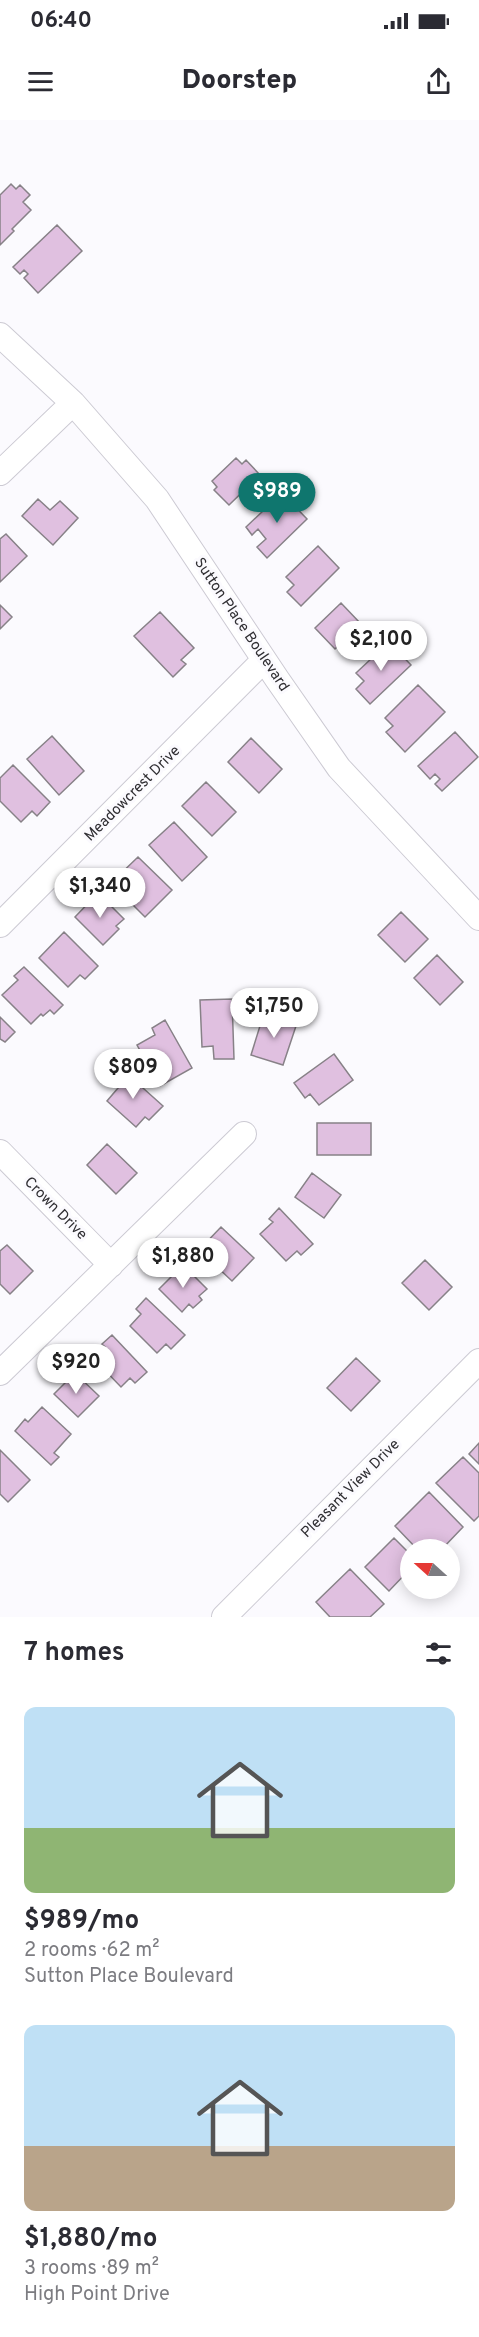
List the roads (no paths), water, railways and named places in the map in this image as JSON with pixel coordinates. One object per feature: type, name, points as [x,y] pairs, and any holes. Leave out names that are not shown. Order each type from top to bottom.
[{"type":"street","name":"Sutton Place Boulevard","points":[[0,335],[73,403],[157,499],[339,768],[479,918]]},
{"type":"street","points":[[0,473],[73,403]]},
{"type":"street","name":"Meadowcrest Drive","points":[[0,926],[210,717],[264,660]]},
{"type":"street","points":[[0,1373],[244,1134]]},
{"type":"street","name":"Crown Drive","points":[[0,1152],[111,1265]]},
{"type":"street","name":"Pleasant View Drive","points":[[224,1617],[479,1361]]}]
